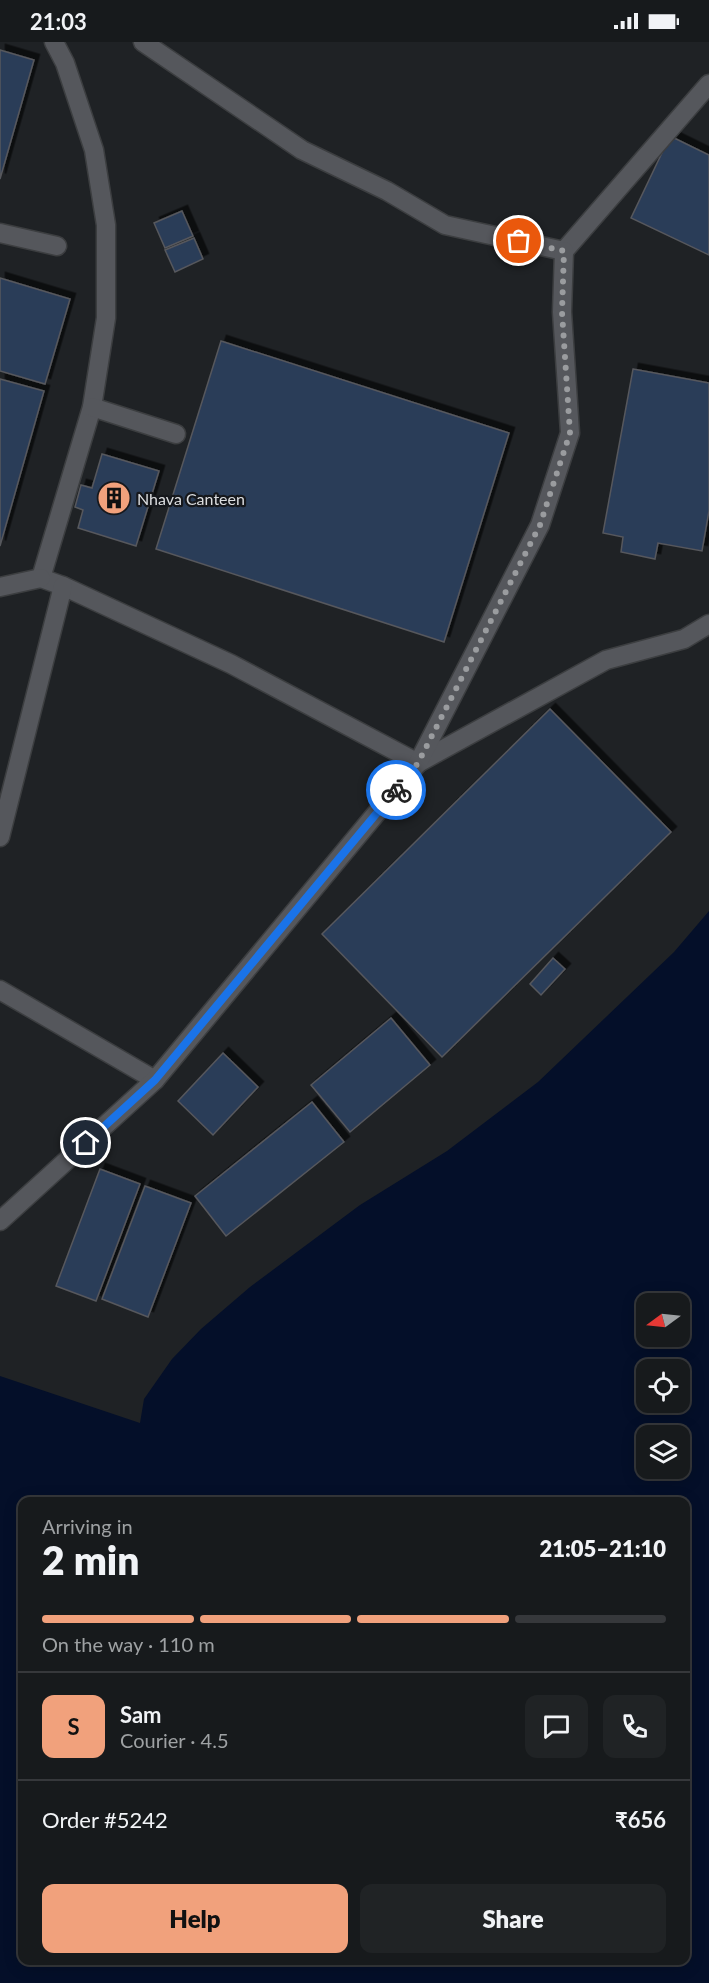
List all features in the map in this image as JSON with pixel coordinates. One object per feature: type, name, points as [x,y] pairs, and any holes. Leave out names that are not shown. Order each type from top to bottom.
[{"type":"street","points":[[41,578],[92,407],[106,318],[106,225],[94,150],[65,63],[54,42]]},
{"type":"street","points":[[143,42],[302,150],[387,191],[445,225],[564,251]]},
{"type":"street","points":[[0,1221],[155,1080],[418,763],[540,525],[570,433],[562,312],[564,251],[709,84]]},
{"type":"street","points":[[0,233],[57,246]]},
{"type":"street","points":[[92,407],[176,434]]},
{"type":"street","points":[[0,587],[41,578],[63,586],[231,664],[418,763]]},
{"type":"street","points":[[0,837],[63,586]]},
{"type":"street","points":[[418,763],[606,660],[684,639],[709,624]]},
{"type":"street","points":[[0,990],[155,1080]]},
{"type":"water","points":[[709,911],[709,1983],[0,1983],[0,1376],[140,1423],[144,1399],[172,1359],[201,1329],[250,1287],[360,1205],[447,1151],[538,1082],[674,952]]},
{"type":"building","points":[[0,50],[34,60],[0,179]]},
{"type":"building","points":[[670,136],[709,155],[709,255],[631,218]]},
{"type":"building","points":[[182,211],[193,236],[165,248],[154,223]]},
{"type":"building","points":[[194,238],[203,259],[175,272],[165,250]]},
{"type":"building","points":[[0,278],[70,299],[45,384],[0,371]]},
{"type":"building","points":[[221,341],[509,433],[444,642],[156,549]]},
{"type":"building","points":[[633,369],[709,383],[709,511],[702,551],[658,543],[655,559],[621,552],[623,537],[603,533]]},
{"type":"building","points":[[0,379],[44,391],[0,546]]},
{"type":"building","name":"Nhava Canteen","points":[[102,454],[159,471],[136,546],[78,528],[83,510],[75,507],[81,485],[92,488]]},
{"type":"building","points":[[550,709],[671,832],[442,1057],[322,934]]},
{"type":"building","points":[[553,958],[565,969],[541,995],[530,984]]},
{"type":"building","points":[[391,1018],[430,1065],[350,1132],[311,1085]]},
{"type":"building","points":[[223,1053],[258,1087],[213,1135],[178,1101]]},
{"type":"building","points":[[312,1102],[344,1142],[226,1236],[195,1196]]},
{"type":"building","points":[[100,1169],[140,1184],[96,1301],[56,1286]]},
{"type":"building","points":[[145,1186],[191,1203],[148,1317],[102,1299]]},
{"type":"way so far","points":[[396,790],[418,763],[540,525],[570,433],[562,312],[564,251],[519,241]]},
{"type":"place","name":"Nhava Canteen","points":[[114,498]]},
{"type":"route","points":[[86,1143],[155,1080],[396,790]]}]
